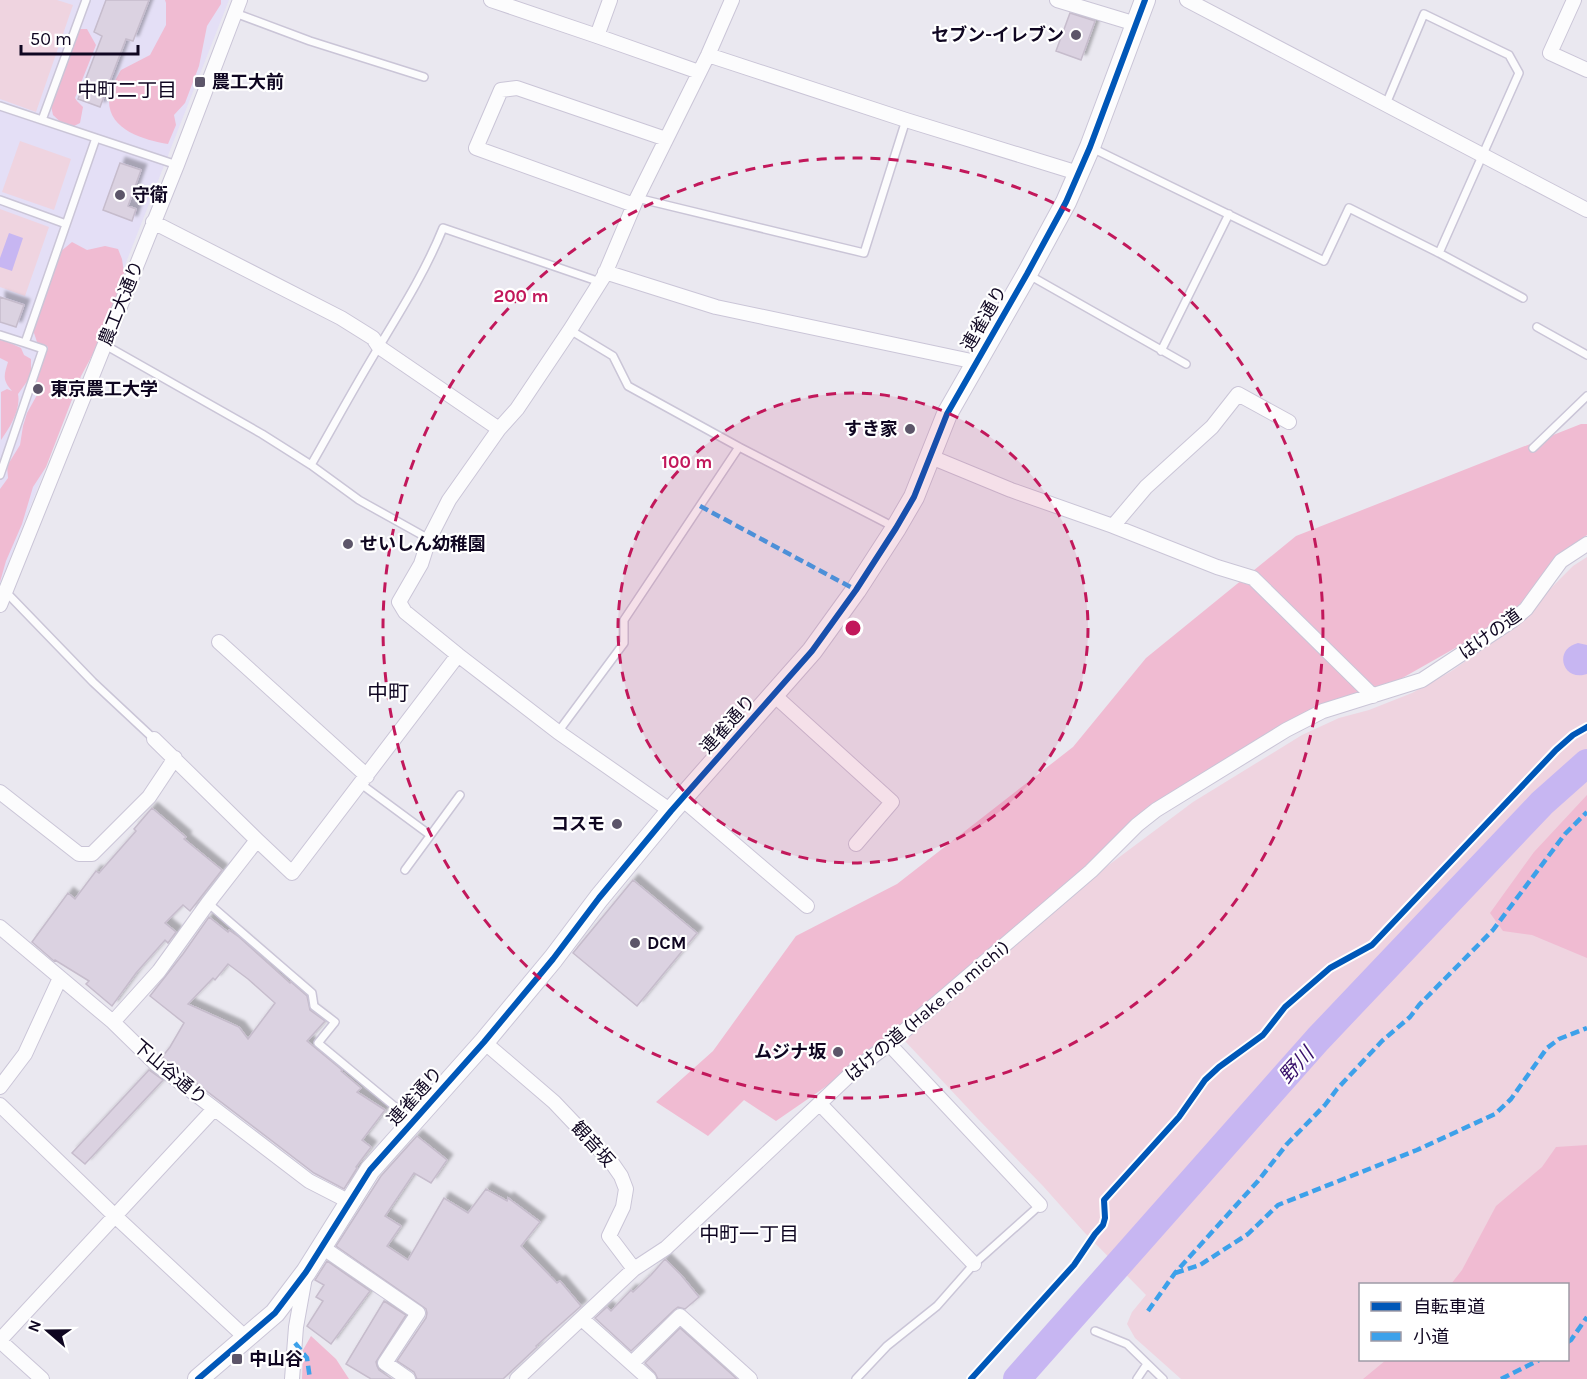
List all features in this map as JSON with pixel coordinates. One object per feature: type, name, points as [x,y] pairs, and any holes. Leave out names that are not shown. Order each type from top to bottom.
[{"type":"main road","name":"連雀通り","points":[[198,1379],[275,1312],[306,1272],[370,1170],[484,1042],[677,805],[812,651],[856,590],[914,497],[947,414],[1066,202],[1090,147],[1145,0]]},
{"type":"street","points":[[491,0],[699,72]]},
{"type":"street","points":[[597,36],[610,0]]},
{"type":"street","points":[[732,0],[708,55],[635,202],[602,277],[517,409],[499,429],[448,500],[429,539],[421,564],[399,602],[405,612],[558,732],[677,805],[807,906]]},
{"type":"street","points":[[1057,0],[1136,24]]},
{"type":"street","points":[[1187,0],[1587,210]]},
{"type":"street","points":[[1574,0],[1550,53],[1587,70]]},
{"type":"street","name":"農工大通り","points":[[0,605],[177,165],[238,6]]},
{"type":"street","points":[[708,55],[1078,173]]},
{"type":"street","points":[[635,202],[476,148],[501,90],[517,88],[666,139]]},
{"type":"street","points":[[153,222],[341,318],[373,338],[379,346],[499,429]]},
{"type":"street","points":[[602,277],[716,307],[976,362]]},
{"type":"street","points":[[1113,526],[1146,487],[1212,426],[1238,394],[1289,422]]},
{"type":"street","points":[[931,457],[1011,490],[1113,526],[1217,567],[1253,578],[1373,696]]},
{"type":"street","name":"はけの道","points":[[1373,696],[1422,680],[1513,621],[1526,609],[1561,561],[1587,544]]},
{"type":"street","points":[[219,642],[364,780]]},
{"type":"street","points":[[154,739],[292,873],[458,655]]},
{"type":"street","points":[[774,695],[892,802],[855,844]]},
{"type":"street","name":"はけの道 (Hake no michi)","points":[[517,1379],[634,1269],[666,1248],[856,1069],[889,1044],[1091,871],[1137,825],[1156,810],[1287,729],[1323,711],[1373,696]]},
{"type":"street","points":[[0,792],[79,854],[92,854],[149,797],[175,758]]},
{"type":"street","points":[[113,1022],[159,970],[257,840]]},
{"type":"street","name":"下山谷通り","points":[[0,927],[113,1022],[156,1064],[309,1180],[350,1202]]},
{"type":"street","points":[[0,1087],[25,1054],[60,978]]},
{"type":"street","name":"観音坂","points":[[484,1042],[554,1102],[612,1163],[621,1176],[626,1189],[623,1207],[609,1236],[634,1269]]},
{"type":"street","points":[[889,1044],[1040,1205]]},
{"type":"street","points":[[820,1104],[974,1264]]},
{"type":"street","points":[[0,1105],[246,1338]]},
{"type":"street","points":[[42,1379],[0,1341],[214,1109]]},
{"type":"street","points":[[322,1247],[418,1313],[385,1363],[408,1379]]},
{"type":"street","points":[[292,1379],[296,1327],[306,1272]]},
{"type":"street","points":[[632,1363],[680,1316],[750,1379]]},
{"type":"street","points":[[582,1319],[649,1379]]},
{"type":"lane","points":[[42,120],[86,0]]},
{"type":"lane","points":[[238,6],[310,41],[424,77]]},
{"type":"lane","points":[[1386,104],[1424,14],[1509,55],[1519,73],[1439,253]]},
{"type":"lane","points":[[0,106],[177,165]]},
{"type":"lane","points":[[635,202],[864,253],[906,120]]},
{"type":"lane","points":[[25,343],[96,138]]},
{"type":"lane","points":[[1090,147],[1324,261],[1349,208],[1523,298]]},
{"type":"lane","points":[[0,200],[66,224]]},
{"type":"lane","points":[[1161,351],[1229,214]]},
{"type":"lane","points":[[311,465],[413,290],[434,252],[443,228],[602,277]]},
{"type":"lane","points":[[1027,274],[1186,364]]},
{"type":"lane","points":[[1537,327],[1587,355]]},
{"type":"lane","points":[[570,330],[614,356],[628,386],[739,447],[896,528]]},
{"type":"lane","points":[[0,334],[44,349],[0,476]]},
{"type":"lane","points":[[105,345],[262,434],[311,465],[359,500],[429,539]]},
{"type":"lane","points":[[1533,448],[1587,396]]},
{"type":"lane","points":[[558,732],[624,643],[624,620],[739,447]]},
{"type":"lane","points":[[5,591],[93,682],[154,739]]},
{"type":"lane","points":[[364,780],[430,835]]},
{"type":"lane","points":[[405,870],[460,795]]},
{"type":"lane","points":[[208,903],[312,993],[314,1006],[335,1022],[318,1043],[412,1121]]},
{"type":"lane","points":[[856,1379],[887,1346],[937,1306],[974,1264],[1040,1205]]},
{"type":"lane","points":[[1095,1331],[1127,1344],[1163,1379]]},
{"type":"lane","points":[[1137,1379],[1147,1364]]},
{"type":"shaded area","name":"東京農工大学","points":[[0,0],[229,0],[0,584]]},
{"type":"shaded area","points":[[0,0],[57,0],[73,5],[36,112],[0,99]]},
{"type":"shaded area","points":[[165,0],[221,0],[221,4],[207,26],[199,66],[185,103],[174,115],[176,125],[168,144],[149,140],[121,126],[111,111],[109,101],[111,90],[121,70],[150,55],[166,25]]},
{"type":"shaded area","points":[[79,29],[87,29],[96,45],[75,98],[83,107],[80,123],[68,129],[53,115],[51,106]]},
{"type":"shaded area","points":[[20,141],[71,159],[54,210],[2,192]]},
{"type":"shaded area","points":[[0,209],[49,227],[25,296],[0,287]]},
{"type":"shaded area","points":[[9,233],[23,238],[12,271],[0,267],[0,258]]},
{"type":"shaded area","points":[[72,242],[87,250],[105,246],[118,249],[124,273],[100,341],[81,376],[46,467],[33,487],[0,582],[0,489],[8,478],[7,466],[20,445],[27,413],[37,395],[37,378],[48,347],[37,342],[33,330],[60,252]]},
{"type":"shaded area","points":[[0,340],[21,348],[24,355],[31,359],[31,376],[18,394],[16,412],[1,440],[1,392],[7,389],[12,391],[5,377],[8,362],[0,358]]},
{"type":"shaded area","points":[[1581,424],[1587,424],[1587,535],[1555,559],[1510,617],[1390,685],[1312,709],[1260,739],[1140,816],[1007,938],[847,1072],[776,1121],[744,1100],[708,1136],[656,1102],[713,1051],[796,936],[897,884],[1073,747],[1146,658],[1296,536]]},
{"type":"shaded area","points":[[1587,557],[1587,1379],[1181,1379],[1135,1338],[1127,1324],[1132,1312],[1146,1295],[904,1040],[1098,873],[1193,802],[1302,735],[1339,718],[1369,710],[1412,693],[1450,672],[1519,624],[1573,566]]},
{"type":"shaded area","points":[[1578,643],[1587,645],[1587,674],[1572,673],[1564,664],[1565,652],[1570,646]]},
{"type":"shaded area","points":[[1587,795],[1587,958],[1532,935],[1503,931],[1490,913],[1534,852]]},
{"type":"shaded area","points":[[1587,1145],[1587,1379],[1363,1379],[1385,1361],[1569,1361],[1569,1283],[1452,1283],[1462,1270],[1496,1206],[1542,1167],[1556,1147]]},
{"type":"shaded area","points":[[311,1336],[336,1359],[349,1379],[302,1379],[303,1350]]},
{"type":"building","points":[[106,0],[149,0],[133,41],[126,39],[100,107],[78,99],[102,36],[94,32]]},
{"type":"building","name":"セブン-イレブン","points":[[1070,13],[1095,21],[1081,60],[1056,51]]},
{"type":"building","name":"守衛","points":[[120,163],[141,170],[128,206],[136,209],[132,221],[103,210]]},
{"type":"building","points":[[0,297],[24,305],[16,327],[0,322]]},
{"type":"building","points":[[152,808],[186,837],[184,839],[222,870],[190,911],[183,905],[165,923],[176,932],[168,943],[165,940],[136,973],[112,1006],[86,984],[89,981],[54,961],[32,942],[68,893],[75,899],[96,871],[99,873],[136,831],[134,829]]},
{"type":"building","name":"DCM","points":[[633,880],[697,933],[637,1006],[573,953]]},
{"type":"building","points":[[209,917],[228,932],[229,930],[239,937],[307,996],[310,1010],[325,1021],[307,1041],[361,1088],[357,1092],[385,1110],[362,1140],[371,1147],[356,1167],[344,1189],[314,1173],[162,1057],[184,1023],[150,996]],"holes":[[[228,964],[275,1003],[248,1039],[239,1027],[188,1004],[213,978],[215,980]]]},
{"type":"building","points":[[149,1070],[163,1080],[85,1164],[72,1153]]},
{"type":"building","points":[[417,1136],[447,1160],[431,1183],[414,1173],[385,1216],[401,1226],[387,1246],[408,1260],[444,1198],[468,1213],[486,1189],[507,1201],[508,1198],[540,1222],[521,1246],[557,1283],[560,1281],[581,1306],[503,1379],[417,1379],[414,1372],[397,1361],[426,1318],[426,1309],[336,1246],[381,1176]]},
{"type":"building","points":[[665,1259],[699,1297],[685,1309],[678,1307],[674,1310],[631,1351],[595,1318],[607,1307],[611,1311],[631,1290],[633,1292],[651,1275]]},
{"type":"building","points":[[327,1261],[370,1291],[331,1344],[307,1326],[323,1301],[316,1297],[324,1285],[315,1280]]},
{"type":"building","points":[[384,1301],[406,1315],[376,1362],[379,1370],[392,1379],[371,1379],[346,1364]]},
{"type":"building","points":[[680,1328],[737,1379],[658,1379],[645,1363]]},
{"type":"waterway","name":"野川","points":[[1017,1379],[1318,1039],[1542,803],[1587,763]]},
{"type":"marked path","points":[[700,506],[856,590]]},
{"type":"marked path","points":[[1148,1311],[1175,1273],[1258,1181],[1287,1144],[1382,1041],[1410,1017],[1493,930],[1565,834],[1587,812]]},
{"type":"marked path","points":[[1175,1273],[1200,1265],[1248,1234],[1278,1205],[1417,1150],[1495,1114],[1511,1099],[1547,1048],[1559,1039],[1587,1028]]},
{"type":"marked path","points":[[1569,1341],[1587,1317]]},
{"type":"marked path","points":[[295,1343],[307,1358],[310,1379]]},
{"type":"marked path","points":[[1501,1379],[1537,1361]]},
{"type":"cycle path","points":[[198,1379],[275,1313],[306,1272],[370,1170],[484,1042],[671,811],[812,651],[856,590],[914,497],[947,414],[1066,202],[1090,147],[1145,0]]},
{"type":"cycle path","points":[[971,1379],[1074,1265],[1103,1225],[1104,1200],[1179,1117],[1205,1080],[1263,1035],[1285,1007],[1330,968],[1372,945],[1556,750],[1573,735],[1587,727]]},
{"type":"place","name":"セブン-イレブン","points":[[1076,35]]},
{"type":"place","name":"農工大前","points":[[200,82]]},
{"type":"place","name":"守衛","points":[[120,195]]},
{"type":"place","name":"東京農工大学","points":[[38,389]]},
{"type":"place","name":"すき家","points":[[910,429]]},
{"type":"place","name":"せいしん幼稚園","points":[[348,544]]},
{"type":"place","name":"コスモ","points":[[617,824]]},
{"type":"place","name":"DCM","points":[[635,943]]},
{"type":"place","name":"ムジナ坂","points":[[838,1052]]},
{"type":"place","name":"中山谷","points":[[237,1359]]},
{"type":"district","name":"中町二丁目","points":[[127,90]]},
{"type":"district","name":"中町","points":[[388,693]]},
{"type":"district","name":"中町一丁目","points":[[749,1234]]}]
